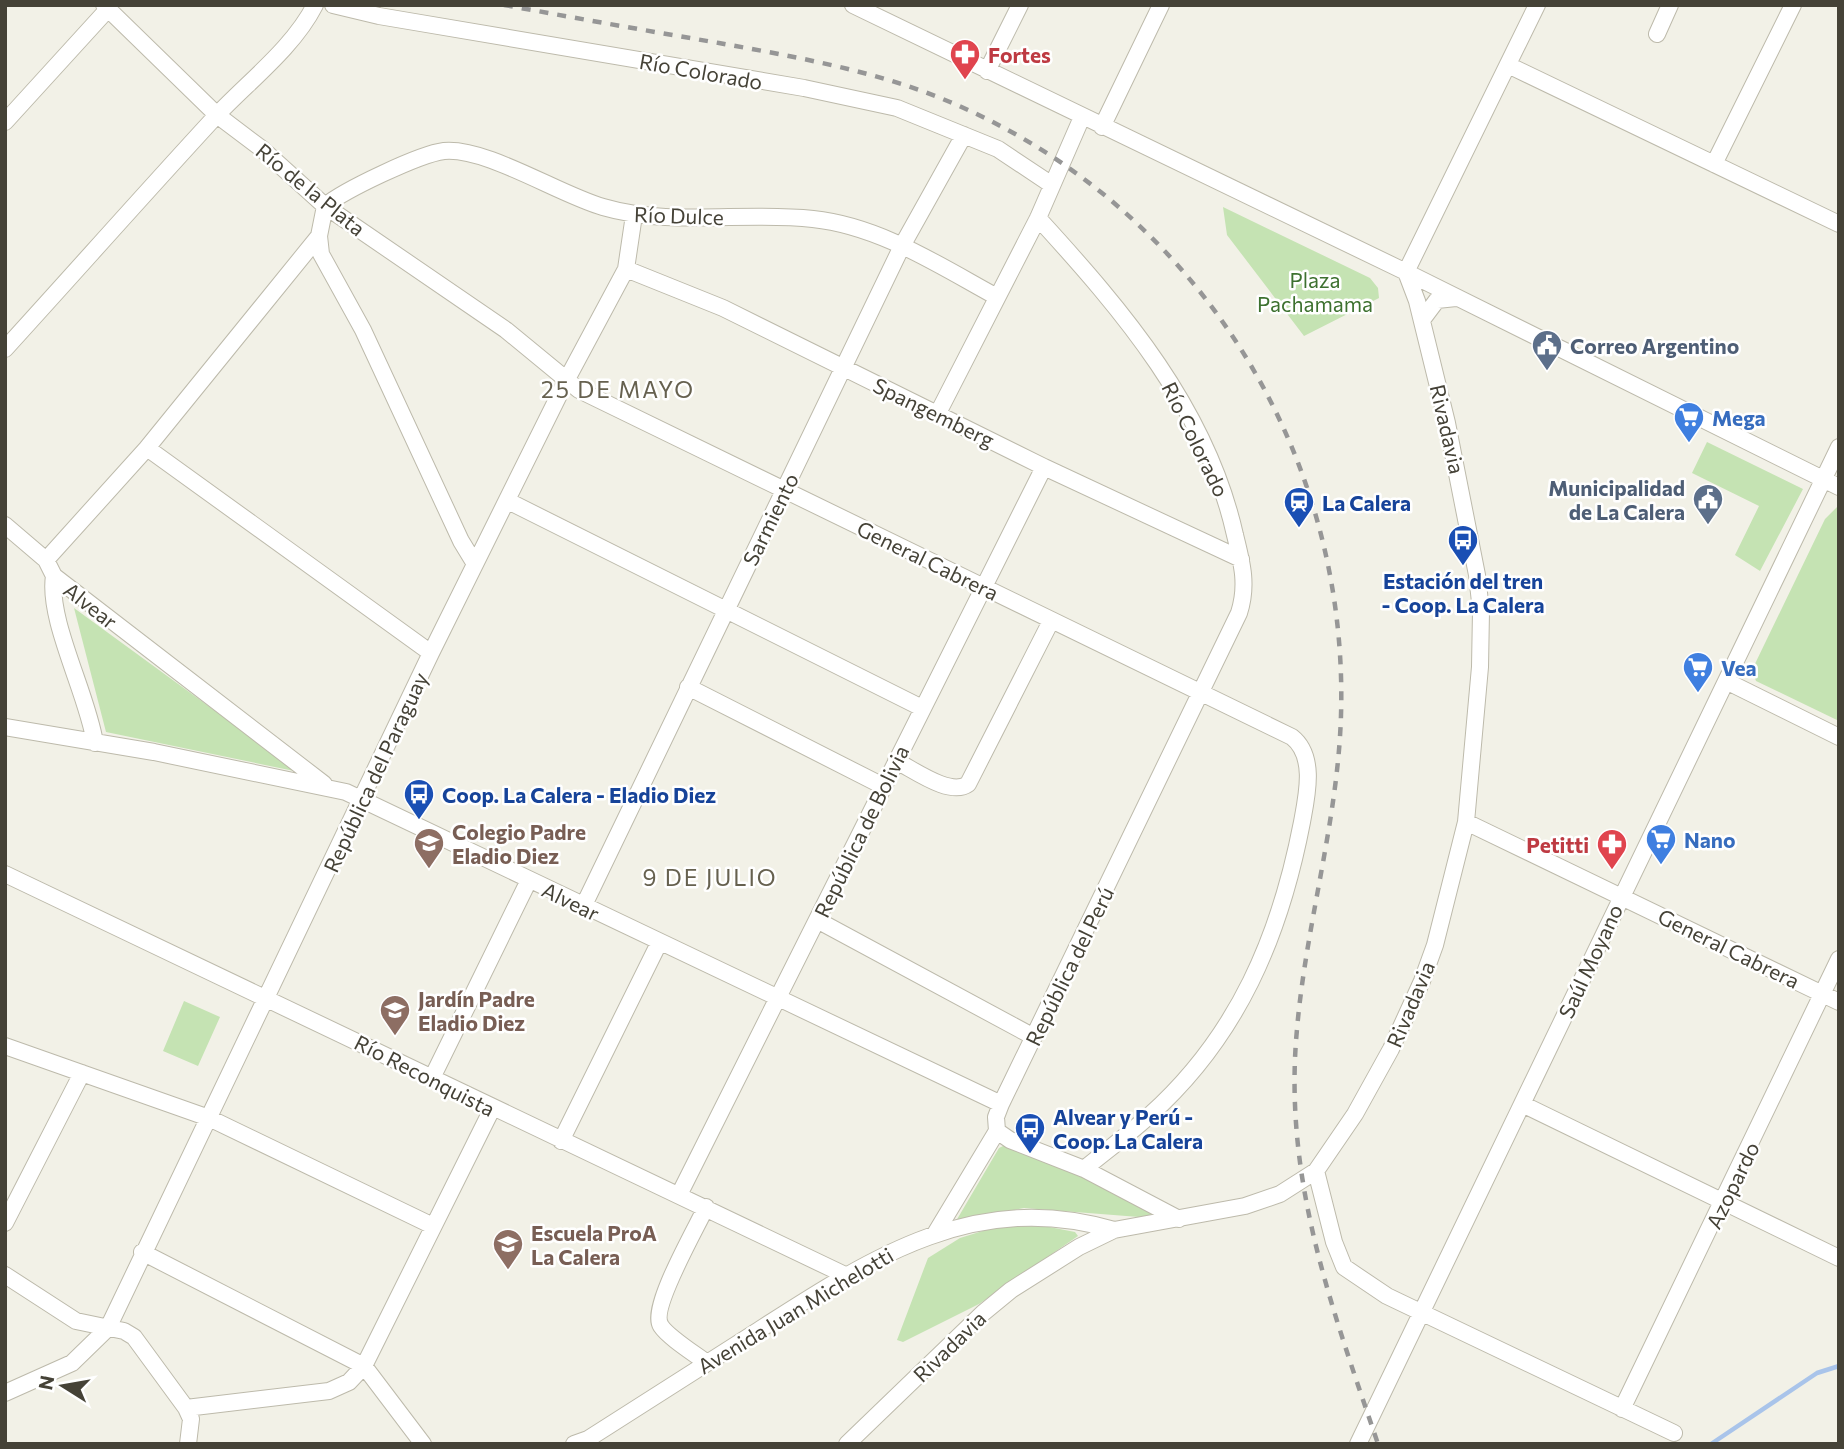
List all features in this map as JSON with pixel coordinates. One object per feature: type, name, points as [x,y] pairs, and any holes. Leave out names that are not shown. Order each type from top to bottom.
[{"type":"street","points":[[5,349],[217,115],[267,64],[309,16],[315,5]]},
{"type":"street","name":"Río Colorado","points":[[333,5],[379,16],[817,91],[897,108],[998,149],[1052,185]]},
{"type":"street","points":[[853,5],[1406,272],[1839,487]]},
{"type":"street","points":[[987,71],[1020,5]]},
{"type":"street","points":[[1102,127],[1161,5]]},
{"type":"street","points":[[1406,272],[1537,5]]},
{"type":"street","points":[[1657,34],[1670,5]]},
{"type":"street","points":[[1714,164],[1793,5]]},
{"type":"street","points":[[5,122],[106,7]]},
{"type":"street","name":"Río de la Plata","points":[[106,7],[217,115],[262,149],[325,206],[506,331],[566,381]]},
{"type":"street","points":[[1508,65],[1839,224]]},
{"type":"street","points":[[938,413],[1038,218],[1082,117]]},
{"type":"street","name":"Sarmiento","points":[[583,906],[902,246],[964,135]]},
{"type":"street","name":"Río Dulce","points":[[325,206],[343,193],[432,154],[462,152],[601,207],[634,215],[813,219],[857,228],[902,246],[997,297]]},
{"type":"street","points":[[325,206],[319,236],[321,254],[363,330],[461,541],[475,565]]},
{"type":"street","name":"República del Paraguay","points":[[108,1328],[142,1252],[267,998],[431,653],[566,381],[626,269],[634,215]]},
{"type":"street","name":"Río Colorado","points":[[1038,218],[1138,334],[1180,397],[1227,497],[1246,585],[1243,600],[1201,693]]},
{"type":"street","points":[[46,560],[147,448],[319,236]]},
{"type":"street","name":"Spangemberg","points":[[626,269],[723,308],[1044,467],[1241,559]]},
{"type":"street","name":"Rivadavia","points":[[847,1444],[955,1338],[1002,1298],[1079,1247],[1114,1230],[1266,1200],[1301,1183],[1316,1171],[1355,1114],[1406,1018],[1435,945],[1466,822],[1480,667],[1480,611],[1464,496],[1422,320],[1406,272]]},
{"type":"street","points":[[1422,320],[1437,300],[1456,298]]},
{"type":"street","name":"General Cabrera","points":[[566,381],[579,390],[1292,737],[1301,744],[1306,754],[1306,798],[1282,911],[1261,966],[1231,1019],[1192,1071],[1151,1114],[1084,1169]]},
{"type":"street","name":"Saúl Moyano","points":[[1358,1444],[1621,895],[1728,682],[1839,447]]},
{"type":"street","points":[[147,448],[431,653]]},
{"type":"street","name":"República de Bolivia","points":[[679,1195],[1044,467]]},
{"type":"street","points":[[508,501],[922,708]]},
{"type":"street","name":"Alvear","points":[[5,525],[46,560],[54,576],[328,788],[362,800],[1001,1104]]},
{"type":"street","points":[[54,576],[54,601],[92,719],[96,743]]},
{"type":"street","points":[[896,761],[950,787],[957,789],[968,784],[1051,621]]},
{"type":"street","points":[[1728,682],[1839,737]]},
{"type":"street","points":[[688,687],[884,786]]},
{"type":"street","name":"República del Perú","points":[[935,1234],[998,1131],[996,1117],[1001,1104],[1201,693]]},
{"type":"street","points":[[5,727],[328,788]]},
{"type":"street","name":"General Cabrera","points":[[1466,822],[1839,1002]]},
{"type":"street","name":"Río Reconquista","points":[[5,874],[267,998],[492,1109],[845,1275]]},
{"type":"street","points":[[432,1078],[529,880]]},
{"type":"street","points":[[817,920],[1034,1037]]},
{"type":"street","points":[[561,1141],[659,943]]},
{"type":"street","name":"Azopardo","points":[[1622,1409],[1839,959]]},
{"type":"street","points":[[5,1046],[209,1118],[433,1226]]},
{"type":"street","points":[[5,1223],[82,1073]]},
{"type":"street","points":[[1522,1104],[1839,1258]]},
{"type":"street","points":[[186,1408],[329,1391],[349,1382],[364,1366],[492,1109]]},
{"type":"street","points":[[998,1131],[1010,1140],[1084,1169],[1178,1219]]},
{"type":"street","points":[[1316,1171],[1334,1242],[1344,1267],[1366,1283],[1422,1312],[1674,1433]]},
{"type":"street","points":[[706,1208],[673,1274],[657,1316],[661,1326],[707,1363]]},
{"type":"street","name":"Avenida Juan Michelotti","points":[[575,1444],[588,1439],[845,1275],[909,1242],[935,1234],[1027,1216],[1082,1221],[1114,1230]]},
{"type":"street","points":[[142,1252],[364,1366],[423,1444]]},
{"type":"street","points":[[5,1275],[76,1321],[134,1337],[186,1408],[191,1419],[188,1444]]},
{"type":"street","points":[[5,1393],[72,1363],[108,1328]]},
{"type":"green space","name":"Plaza Pachamama","points":[[1223,207],[1370,278],[1378,288],[1379,298],[1304,336],[1227,235]]},
{"type":"green space","points":[[1707,442],[1803,489],[1760,571],[1735,555],[1759,506],[1692,473]]},
{"type":"green space","points":[[1839,505],[1839,721],[1756,681],[1752,670],[1825,519]]},
{"type":"green space","points":[[74,608],[299,772],[106,732]]},
{"type":"green space","points":[[184,1001],[220,1017],[198,1066],[163,1051]]},
{"type":"green space","points":[[1005,1145],[1084,1176],[1150,1211],[1151,1215],[1139,1217],[1024,1208],[956,1221],[999,1148]]},
{"type":"green space","points":[[1034,1224],[1075,1232],[1078,1236],[979,1304],[903,1342],[897,1340],[928,1258],[960,1238],[989,1229]]},
{"type":"waterway","points":[[1711,1444],[1817,1373],[1839,1366]]},
{"type":"railway","points":[[504,5],[807,60],[865,73],[950,102],[1037,147],[1115,204],[1183,271],[1240,348],[1285,432],[1318,522],[1337,617],[1341,715],[1339,754],[1301,990],[1295,1084],[1297,1137],[1304,1189],[1328,1291],[1378,1444]]},
{"type":"place","name":"Fortes","points":[[965,81]]},
{"type":"place","name":"Correo Argentino","points":[[1547,372]]},
{"type":"place","name":"Mega","points":[[1689,444]]},
{"type":"place","name":"Municipalidad de La Calera","points":[[1708,526]]},
{"type":"place","name":"La Calera","points":[[1299,529]]},
{"type":"place","name":"Estación del tren - Coop. La Calera","points":[[1463,567]]},
{"type":"place","name":"Vea","points":[[1698,694]]},
{"type":"place","name":"Coop. La Calera - Eladio Diez","points":[[419,821]]},
{"type":"place","name":"Nano","points":[[1661,866]]},
{"type":"place","name":"Colegio Padre Eladio Diez","points":[[429,870]]},
{"type":"place","name":"Petitti","points":[[1612,871]]},
{"type":"place","name":"Jardín Padre Eladio Diez","points":[[395,1037]]},
{"type":"place","name":"Alvear y Perú - Coop. La Calera","points":[[1030,1155]]},
{"type":"place","name":"Escuela ProA La Calera","points":[[508,1271]]},
{"type":"district","name":"25 DE MAYO","points":[[618,389]]},
{"type":"district","name":"9 DE JULIO","points":[[710,877]]}]
